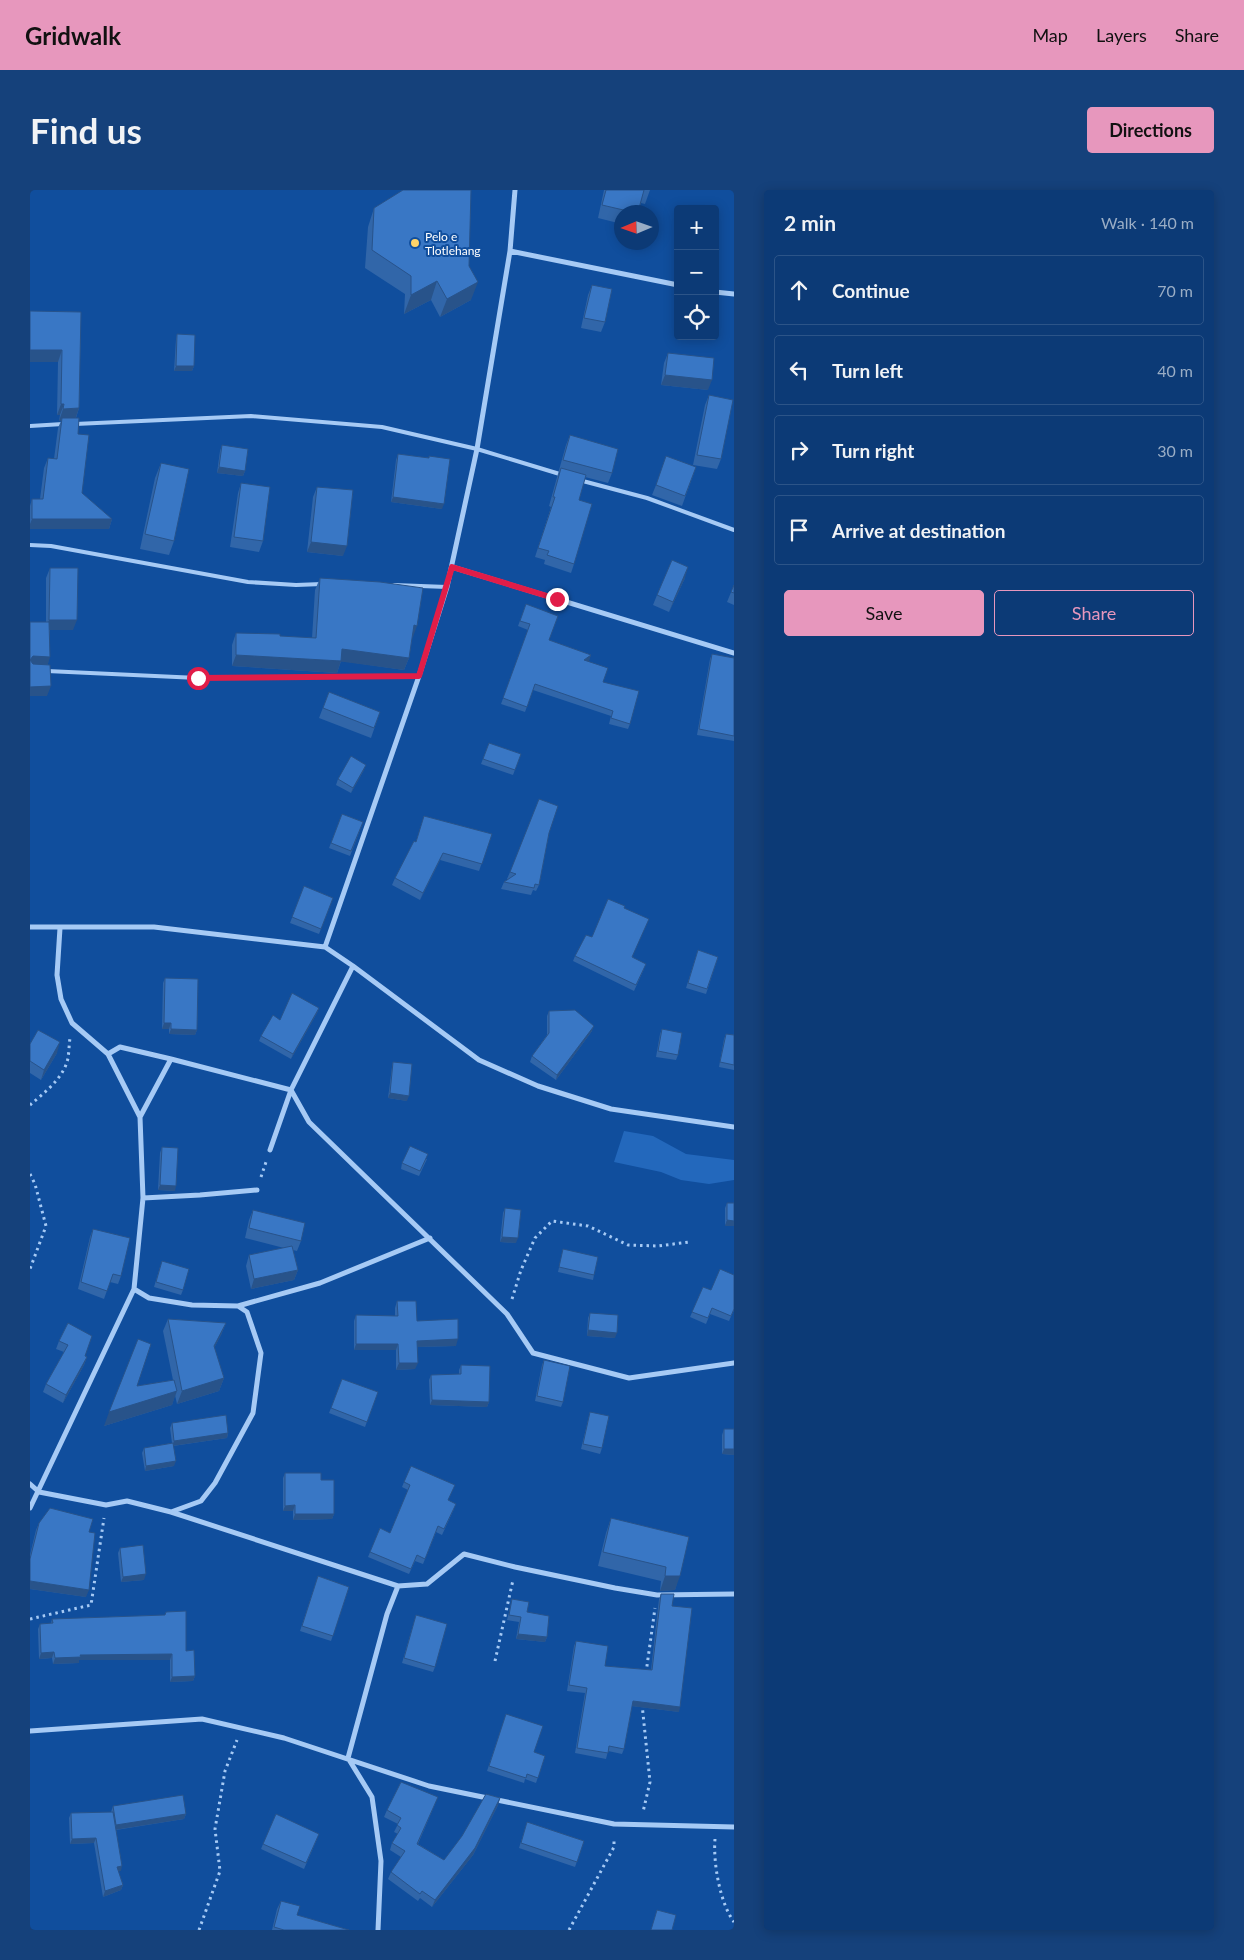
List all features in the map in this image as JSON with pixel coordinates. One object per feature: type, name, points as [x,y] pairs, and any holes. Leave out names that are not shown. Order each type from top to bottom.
[{"type":"street","points":[[325,947],[419,676],[447,587],[477,449],[510,251],[516,190]]},
{"type":"street","points":[[510,251],[674,284]]},
{"type":"street","points":[[719,292],[734,294]]},
{"type":"street","points":[[452,567],[734,654]]},
{"type":"street","points":[[30,927],[154,927],[325,947],[478,1060],[538,1086],[611,1109],[734,1127]]},
{"type":"street","points":[[30,1508],[134,1289],[143,1198],[140,1117],[108,1054],[72,1022],[61,998],[57,975],[60,928]]},
{"type":"street","points":[[270,1150],[292,1090],[353,966]]},
{"type":"street","points":[[108,1054],[120,1046],[292,1090],[308,1122],[507,1314],[533,1353],[629,1378],[734,1363]]},
{"type":"street","points":[[140,1117],[171,1059]]},
{"type":"street","points":[[143,1198],[257,1190]]},
{"type":"street","points":[[134,1289],[149,1298],[192,1305],[238,1306],[320,1284],[430,1238]]},
{"type":"street","points":[[171,1512],[201,1501],[215,1483],[253,1414],[261,1353],[247,1312],[238,1306]]},
{"type":"street","points":[[30,1484],[39,1492],[106,1505],[127,1501],[171,1512],[398,1586],[427,1584],[464,1554],[515,1568],[615,1588],[657,1594],[734,1594]]},
{"type":"street","points":[[378,1930],[381,1860],[372,1797],[348,1758],[387,1614],[398,1586]]},
{"type":"street","points":[[30,1731],[202,1719],[284,1738],[429,1786],[614,1824],[734,1827]]},
{"type":"lane","points":[[30,426],[251,416],[382,427],[477,449],[505,459],[647,498],[734,530]]},
{"type":"lane","points":[[30,545],[51,546],[248,582],[296,585],[325,584]]},
{"type":"lane","points":[[391,585],[447,587]]},
{"type":"lane","points":[[39,670],[198,678],[419,676]]},
{"type":"path","points":[[30,1105],[52,1086],[64,1068],[68,1060],[72,1022]]},
{"type":"path","points":[[257,1190],[270,1150]]},
{"type":"path","points":[[30,1174],[35,1184],[46,1226],[30,1269]]},
{"type":"path","points":[[507,1314],[520,1270],[535,1238],[552,1221],[588,1226],[628,1246],[658,1246],[688,1242]]},
{"type":"path","points":[[30,1620],[91,1605],[106,1505]]},
{"type":"path","points":[[495,1661],[515,1568]]},
{"type":"path","points":[[645,1681],[657,1594]]},
{"type":"path","points":[[640,1825],[650,1782],[642,1707],[643,1698]]},
{"type":"path","points":[[199,1930],[220,1871],[215,1829],[225,1771],[242,1728]]},
{"type":"path","points":[[569,1930],[614,1847],[614,1824]]},
{"type":"path","points":[[716,1827],[714,1853],[720,1889],[734,1922]]},
{"type":"shaded area","points":[[624,1131],[653,1136],[686,1154],[734,1160],[734,1180],[709,1184],[681,1180],[661,1172],[614,1162]]},
{"type":"building","name":"Pelo e Tlotlehang","points":[[403,190],[471,190],[469,266],[478,282],[447,299],[437,281],[411,295],[411,276],[372,250],[374,208]]},
{"type":"building","points":[[606,190],[644,190],[640,205],[614,205],[614,208],[602,205]]},
{"type":"building","points":[[592,285],[612,289],[605,322],[584,318]]},
{"type":"building","points":[[30,311],[81,312],[79,408],[63,409],[64,404],[61,404],[62,350],[30,350]]},
{"type":"building","points":[[177,334],[195,335],[194,366],[176,366]]},
{"type":"building","points":[[668,353],[714,358],[712,380],[665,375]]},
{"type":"building","points":[[709,395],[733,400],[721,459],[697,455]]},
{"type":"building","points":[[62,418],[79,418],[78,434],[89,435],[82,493],[112,519],[32,519],[32,499],[43,499],[48,458],[57,459]]},
{"type":"building","points":[[570,435],[618,449],[612,473],[563,460]]},
{"type":"building","points":[[222,445],[248,449],[245,471],[219,467]]},
{"type":"building","points":[[398,454],[450,459],[444,504],[393,497]]},
{"type":"building","points":[[666,456],[696,467],[685,496],[656,485]]},
{"type":"building","points":[[161,463],[189,469],[174,541],[145,534]]},
{"type":"building","points":[[561,468],[586,475],[579,500],[592,504],[574,564],[547,555],[549,551],[538,548],[555,497],[553,497]]},
{"type":"building","points":[[241,483],[270,487],[263,541],[234,537]]},
{"type":"building","points":[[317,487],[353,490],[347,546],[311,542]]},
{"type":"building","points":[[672,560],[688,567],[673,602],[657,595]]},
{"type":"building","points":[[50,568],[78,568],[77,620],[49,620]]},
{"type":"building","points":[[320,578],[380,582],[423,588],[417,626],[414,625],[409,658],[342,649],[341,661],[236,655],[236,633],[280,634],[280,636],[316,638]]},
{"type":"building","points":[[526,604],[558,616],[549,640],[591,655],[584,660],[608,668],[603,682],[639,691],[630,724],[611,718],[613,711],[535,684],[527,707],[503,698],[530,624],[520,621]]},
{"type":"building","points":[[30,622],[49,622],[50,657],[33,656],[30,660]]},
{"type":"building","points":[[712,654],[734,658],[734,736],[699,729]]},
{"type":"building","points":[[30,660],[33,664],[50,665],[51,686],[30,687]]},
{"type":"building","points":[[329,692],[380,712],[374,728],[323,708]]},
{"type":"building","points":[[489,743],[521,754],[515,770],[483,759]]},
{"type":"building","points":[[351,756],[366,765],[353,788],[338,779]]},
{"type":"building","points":[[539,799],[558,806],[549,833],[539,885],[535,884],[534,888],[504,882],[516,874],[510,872]]},
{"type":"building","points":[[342,814],[363,822],[351,851],[331,843]]},
{"type":"building","points":[[424,816],[492,834],[482,864],[443,853],[423,893],[395,878],[414,841],[416,842]]},
{"type":"building","points":[[304,886],[333,898],[321,929],[292,917]]},
{"type":"building","points":[[608,899],[649,919],[632,957],[646,964],[636,985],[575,956],[586,935],[592,937]]},
{"type":"building","points":[[698,950],[718,957],[707,989],[688,983]]},
{"type":"building","points":[[165,978],[198,979],[197,1030],[171,1029],[171,1023],[164,1023]]},
{"type":"building","points":[[292,993],[319,1008],[293,1054],[261,1036],[273,1015],[280,1020]]},
{"type":"building","points":[[575,1010],[594,1026],[557,1075],[532,1056],[549,1033],[549,1011]]},
{"type":"building","points":[[662,1029],[682,1033],[678,1055],[658,1051]]},
{"type":"building","points":[[38,1030],[60,1042],[44,1070],[30,1061],[30,1044]]},
{"type":"building","points":[[726,1034],[734,1035],[734,1065],[720,1062]]},
{"type":"building","points":[[393,1062],[412,1064],[409,1096],[390,1093]]},
{"type":"building","points":[[410,1146],[428,1154],[420,1171],[402,1163]]},
{"type":"building","points":[[162,1147],[178,1148],[176,1186],[160,1185]]},
{"type":"building","points":[[727,1203],[734,1203],[734,1221],[727,1220]]},
{"type":"building","points":[[505,1208],[521,1210],[518,1238],[502,1237]]},
{"type":"building","points":[[253,1210],[305,1223],[301,1241],[249,1228]]},
{"type":"building","points":[[93,1229],[130,1238],[121,1276],[113,1274],[107,1291],[81,1282]]},
{"type":"building","points":[[292,1246],[298,1270],[254,1279],[249,1255]]},
{"type":"building","points":[[563,1249],[598,1257],[594,1275],[559,1267]]},
{"type":"building","points":[[162,1261],[189,1269],[183,1290],[156,1282]]},
{"type":"building","points":[[720,1269],[734,1275],[734,1309],[731,1316],[712,1308],[708,1318],[692,1312],[703,1287],[711,1290]]},
{"type":"building","points":[[397,1301],[416,1301],[417,1321],[458,1319],[458,1339],[417,1341],[418,1363],[399,1363],[398,1344],[356,1344],[356,1315],[398,1316]]},
{"type":"building","points":[[590,1313],[618,1315],[617,1333],[588,1330]]},
{"type":"building","points":[[168,1319],[226,1323],[214,1346],[224,1378],[182,1391]]},
{"type":"building","points":[[68,1323],[92,1336],[85,1356],[87,1357],[66,1395],[46,1384],[68,1345],[59,1341]]},
{"type":"building","points":[[138,1339],[151,1344],[137,1386],[174,1380],[177,1391],[109,1412]]},
{"type":"building","points":[[544,1360],[570,1366],[563,1402],[537,1396]]},
{"type":"building","points":[[461,1365],[490,1366],[489,1402],[432,1400],[431,1375],[461,1374]]},
{"type":"building","points":[[342,1379],[378,1392],[367,1422],[331,1408]]},
{"type":"building","points":[[590,1412],[609,1416],[602,1448],[583,1444]]},
{"type":"building","points":[[226,1415],[228,1433],[174,1441],[172,1423]]},
{"type":"building","points":[[724,1429],[734,1429],[734,1449],[724,1449]]},
{"type":"building","points":[[173,1443],[176,1461],[146,1466],[144,1448]]},
{"type":"building","points":[[411,1466],[455,1485],[448,1500],[456,1504],[444,1529],[438,1526],[425,1559],[417,1555],[411,1569],[370,1552],[380,1528],[390,1533],[410,1485],[404,1482]]},
{"type":"building","points":[[285,1473],[321,1473],[321,1480],[334,1480],[334,1514],[295,1514],[295,1505],[285,1506]]},
{"type":"building","points":[[50,1508],[93,1519],[89,1532],[95,1533],[89,1590],[30,1581],[30,1559],[39,1523]]},
{"type":"building","points":[[611,1518],[689,1537],[680,1576],[665,1576],[666,1567],[603,1552]]},
{"type":"building","points":[[143,1545],[146,1574],[123,1577],[120,1548]]},
{"type":"building","points":[[318,1576],[349,1587],[333,1636],[302,1626]]},
{"type":"building","points":[[661,1594],[674,1594],[672,1606],[692,1608],[680,1707],[633,1701],[624,1749],[609,1746],[608,1753],[577,1748],[587,1688],[569,1685],[576,1641],[608,1646],[605,1666],[652,1670]]},
{"type":"building","points":[[512,1599],[529,1602],[527,1612],[549,1616],[547,1637],[518,1634],[521,1617],[509,1615]]},
{"type":"building","points":[[186,1611],[186,1651],[194,1650],[195,1676],[172,1677],[172,1654],[80,1655],[81,1657],[55,1658],[54,1652],[41,1653],[40,1624],[53,1623],[52,1619],[165,1615],[166,1612]]},
{"type":"building","points":[[416,1615],[447,1624],[435,1667],[404,1658]]},
{"type":"building","points":[[506,1714],[543,1726],[534,1752],[545,1756],[538,1778],[527,1774],[526,1778],[489,1766]]},
{"type":"building","points":[[401,1782],[438,1797],[417,1844],[444,1860],[462,1836],[486,1794],[500,1798],[475,1848],[435,1900],[422,1891],[420,1894],[391,1872],[405,1851],[392,1843],[401,1828],[397,1825],[401,1818],[387,1810]]},
{"type":"building","points":[[183,1795],[186,1814],[116,1825],[113,1806]]},
{"type":"building","points":[[113,1812],[122,1866],[117,1867],[123,1885],[105,1891],[96,1838],[72,1839],[71,1813]]},
{"type":"building","points":[[276,1814],[319,1834],[306,1863],[263,1844]]},
{"type":"building","points":[[527,1822],[584,1841],[577,1862],[521,1843]]},
{"type":"building","points":[[281,1901],[300,1906],[297,1915],[349,1930],[284,1930],[274,1927]]},
{"type":"building","points":[[657,1910],[676,1915],[672,1930],[651,1930]]},
{"type":"place","name":"Pelo e Tlotlehang","points":[[415,243]]},
{"type":"route","points":[[198,678],[419,676],[452,567],[557,599]]}]
